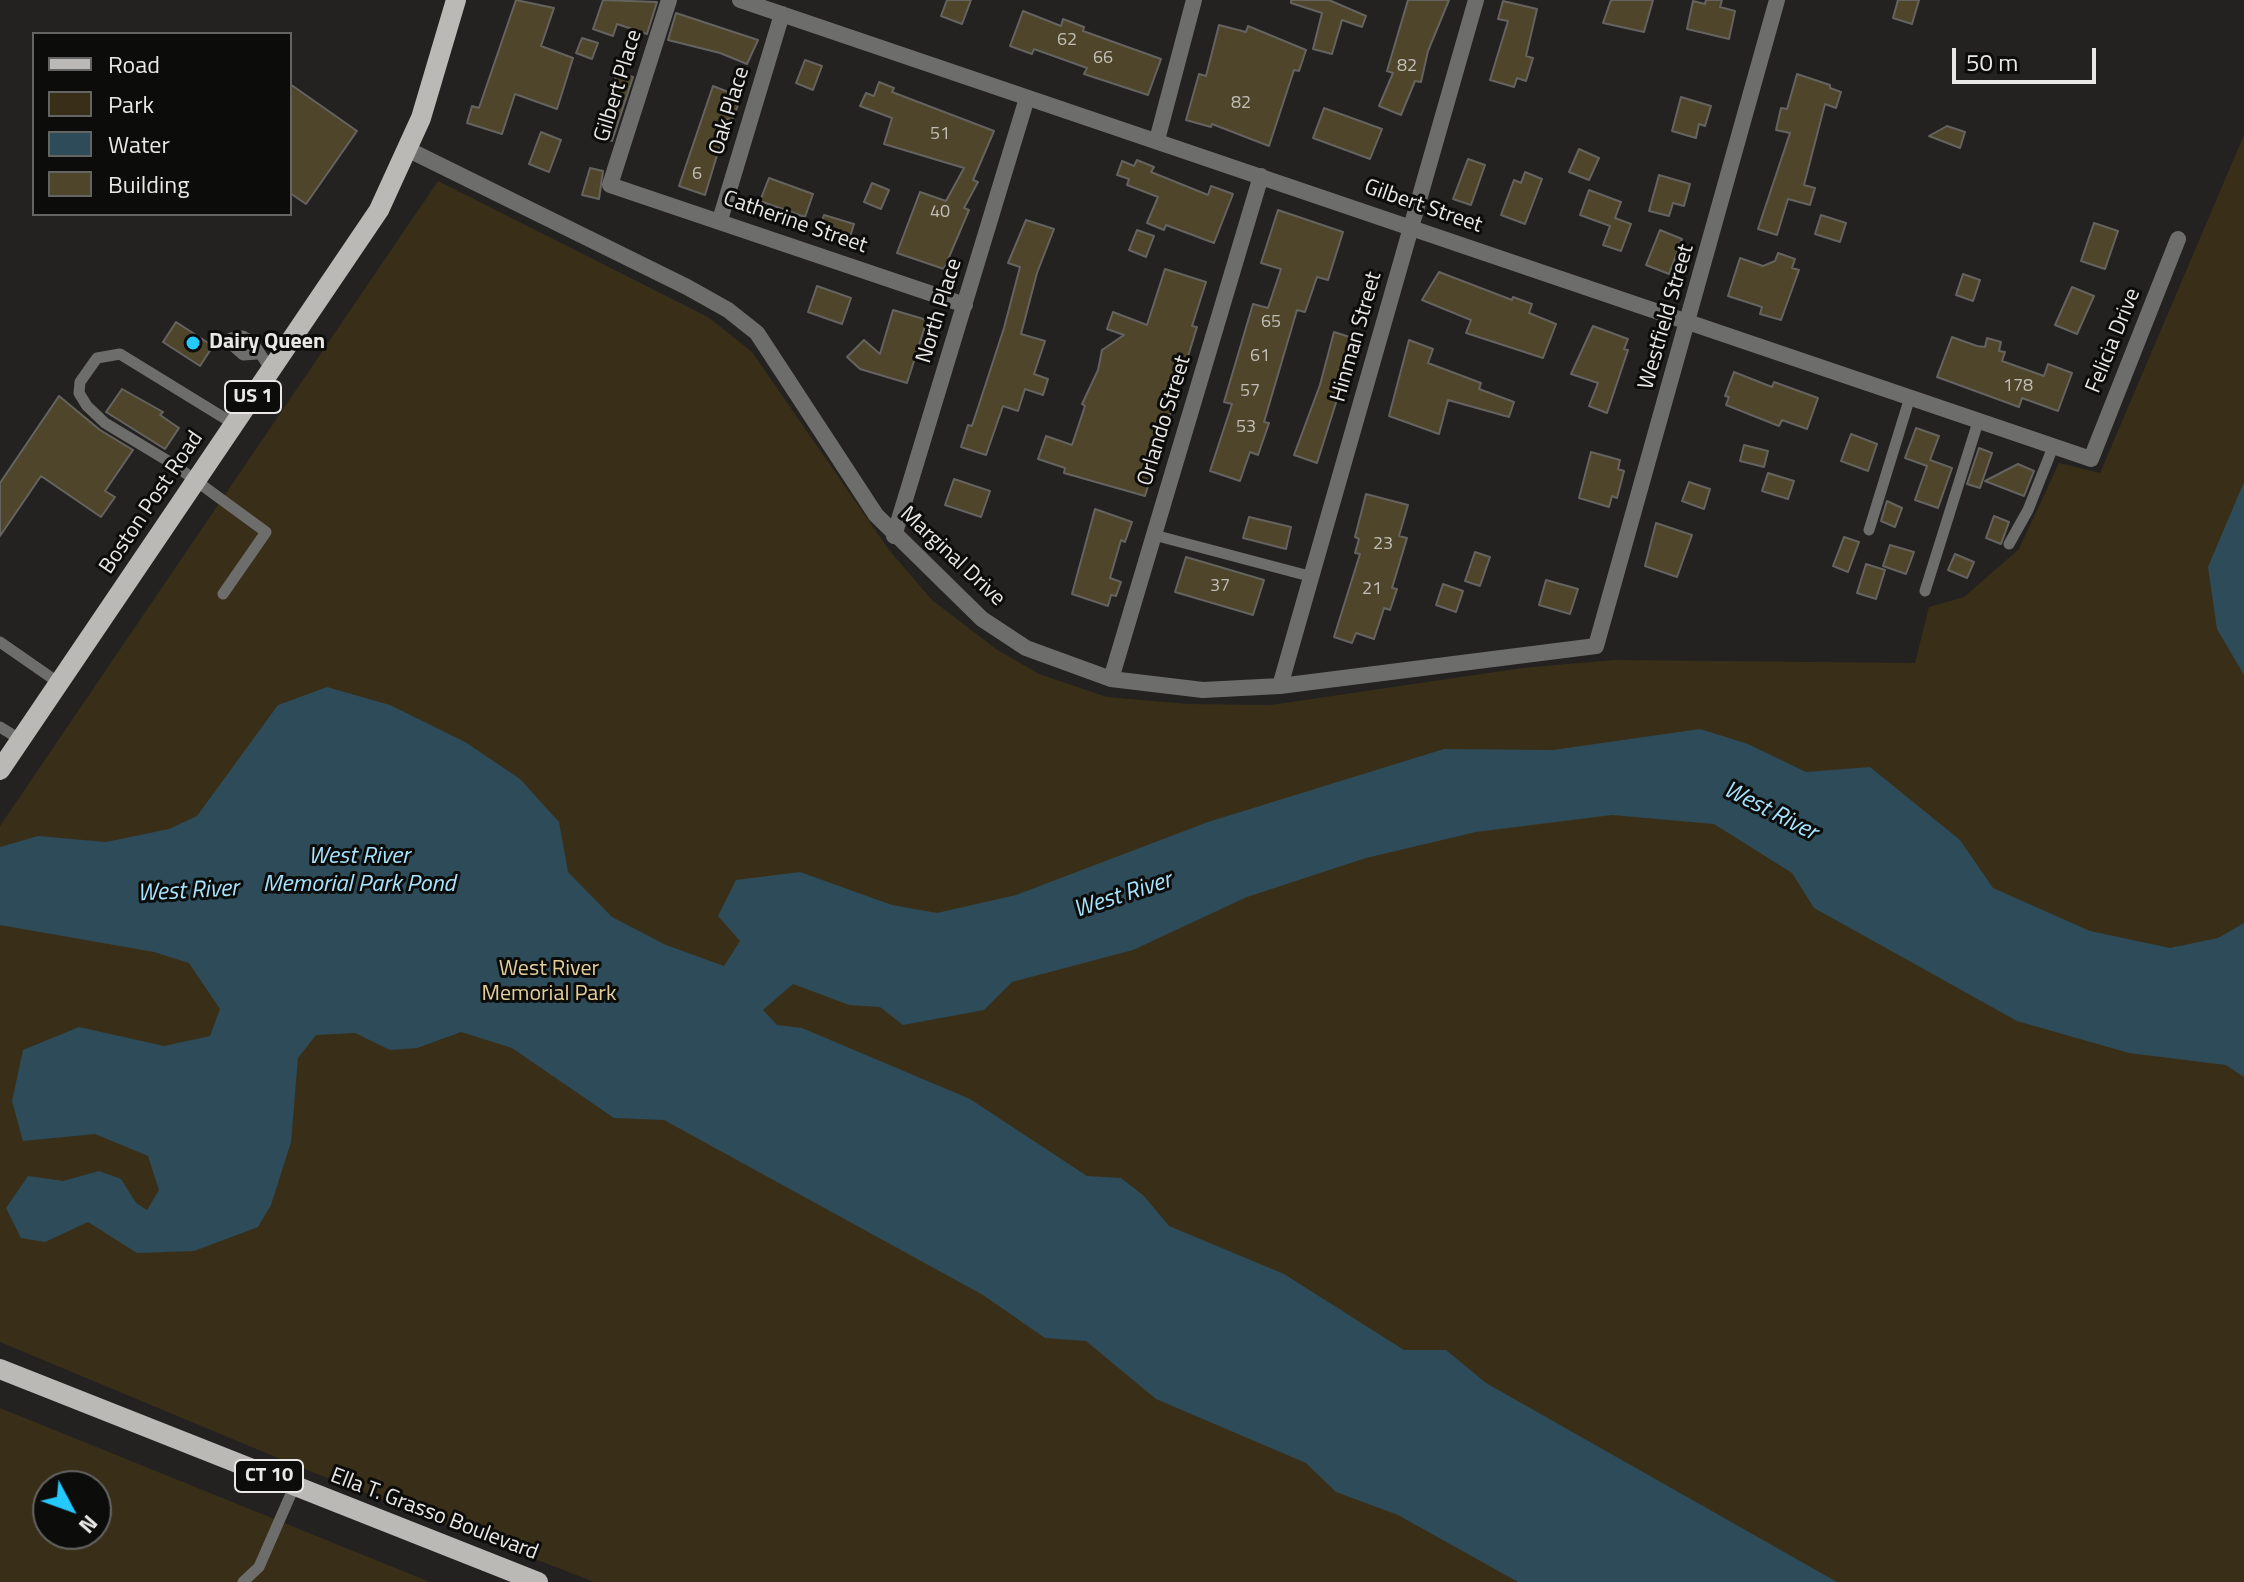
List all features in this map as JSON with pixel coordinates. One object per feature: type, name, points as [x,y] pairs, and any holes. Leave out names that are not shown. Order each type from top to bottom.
[{"type":"main road","name":"Boston Post Road","points":[[0,770],[379,210],[409,150],[456,0]]},
{"type":"main road","name":"Ella T. Grasso Boulevard","points":[[0,1369],[538,1582]]},
{"type":"street","name":"Gilbert Place","points":[[610,185],[669,0]]},
{"type":"street","name":"Gilbert Street","points":[[740,0],[2091,459]]},
{"type":"street","points":[[1157,140],[1194,0]]},
{"type":"street","name":"Hinman Street","points":[[1280,686],[1476,0]]},
{"type":"street","name":"Westfield Street","points":[[1596,646],[1777,0]]},
{"type":"street","name":"Oak Place","points":[[720,220],[782,14]]},
{"type":"street","name":"North Place","points":[[894,536],[1027,98]]},
{"type":"street","name":"Marginal Drive","points":[[409,150],[687,287],[747,326],[778,361],[847,472],[894,536],[982,619],[1026,648],[1111,679],[1203,690],[1280,686],[1596,646]]},
{"type":"street","name":"Orlando Street","points":[[1111,679],[1261,176]]},
{"type":"street","name":"Catherine Street","points":[[610,185],[965,305]]},
{"type":"street","name":"Felicia Drive","points":[[2091,459],[2178,239]]},
{"type":"lane","points":[[223,594],[266,532],[196,480],[105,423],[87,406],[79,393],[80,382],[97,358],[120,354],[234,424]]},
{"type":"lane","points":[[257,354],[271,370]]},
{"type":"lane","points":[[1869,530],[1910,397]]},
{"type":"lane","points":[[1925,591],[1978,422]]},
{"type":"lane","points":[[2009,544],[2028,510],[2053,447]]},
{"type":"lane","points":[[1154,535],[1309,576]]},
{"type":"lane","points":[[0,642],[59,683]]},
{"type":"lane","points":[[0,727],[21,740]]},
{"type":"lane","points":[[243,1582],[259,1567],[294,1487]]},
{"type":"green space","name":"West River Memorial Park","points":[[2244,135],[2244,1582],[594,1582],[302,1468],[0,1342],[0,826],[438,181],[708,317],[752,352],[889,550],[932,600],[996,649],[1039,674],[1107,697],[1188,704],[1271,705],[1522,668],[1614,660],[1915,663],[1929,607],[1964,597],[2019,549],[2059,463],[2100,473]]},
{"type":"green space","points":[[0,1408],[430,1582],[0,1582]]},
{"type":"water","points":[[2244,482],[2244,675],[2217,629],[2208,567]]},
{"type":"water","name":"West River Memorial Park Pond","points":[[327,687],[390,705],[465,742],[520,779],[559,822],[568,872],[612,917],[666,945],[724,966],[740,941],[718,916],[736,880],[800,872],[892,905],[937,913],[1016,895],[1208,822],[1444,749],[1553,750],[1700,729],[1748,744],[1806,772],[1870,767],[1960,840],[1993,888],[2090,931],[2170,948],[2218,938],[2244,923],[2244,1077],[2226,1065],[2129,1053],[2017,1021],[1814,908],[1792,873],[1714,824],[1612,815],[1476,832],[1366,858],[1247,897],[1133,950],[1012,982],[984,1010],[903,1025],[880,1007],[849,1005],[793,984],[763,1010],[777,1025],[802,1028],[970,1099],[1087,1176],[1121,1178],[1144,1196],[1169,1226],[1284,1274],[1404,1350],[1446,1350],[1486,1383],[1837,1582],[1518,1582],[1398,1515],[1336,1492],[1306,1463],[1156,1399],[1086,1341],[1045,1338],[983,1295],[664,1120],[614,1118],[512,1048],[461,1032],[417,1048],[390,1050],[355,1033],[316,1035],[298,1058],[291,1142],[271,1205],[258,1227],[194,1251],[137,1253],[88,1222],[45,1242],[21,1238],[6,1208],[28,1176],[63,1181],[99,1171],[121,1179],[136,1203],[147,1210],[159,1190],[148,1156],[95,1134],[23,1141],[12,1101],[23,1050],[79,1027],[164,1046],[210,1036],[220,1009],[189,963],[154,952],[0,925],[0,847],[38,836],[106,842],[169,829],[197,816],[278,705]]},
{"type":"building","points":[[516,0],[554,8],[541,46],[573,58],[557,109],[515,94],[502,134],[467,123],[472,106],[479,108]]},
{"type":"building","points":[[603,0],[657,2],[647,34],[617,24],[613,36],[593,29]]},
{"type":"building","points":[[947,0],[971,0],[962,24],[941,16]]},
{"type":"building","points":[[1291,0],[1329,0],[1366,16],[1362,27],[1342,20],[1332,54],[1313,49],[1322,13],[1291,3]]},
{"type":"building","points":[[1408,0],[1449,0],[1428,51],[1421,82],[1415,81],[1401,115],[1379,106],[1393,73],[1387,71]]},
{"type":"building","points":[[1611,0],[1653,0],[1644,32],[1603,23]]},
{"type":"building","points":[[1706,0],[1722,0],[1720,7],[1735,11],[1729,39],[1687,29],[1693,1],[1705,4]]},
{"type":"building","points":[[1898,0],[1919,0],[1912,24],[1893,18]]},
{"type":"building","points":[[1503,1],[1537,9],[1526,56],[1533,58],[1526,81],[1517,78],[1514,87],[1490,80],[1508,21],[1498,19]]},
{"type":"building","points":[[1023,11],[1061,26],[1063,19],[1084,27],[1083,31],[1161,59],[1148,95],[1084,74],[1087,68],[1034,49],[1032,54],[1010,46]]},
{"type":"building","points":[[676,13],[758,40],[747,64],[720,53],[668,40]]},
{"type":"building","points":[[1219,25],[1246,32],[1248,26],[1306,50],[1299,71],[1294,70],[1269,146],[1212,124],[1211,127],[1186,120],[1199,74],[1206,76]]},
{"type":"building","points":[[582,38],[598,43],[592,59],[576,53]]},
{"type":"building","points":[[805,60],[822,66],[813,90],[796,83]]},
{"type":"building","points":[[617,72],[633,77],[612,141],[599,137]]},
{"type":"building","points":[[1797,74],[1841,92],[1836,108],[1825,104],[1804,185],[1815,188],[1810,205],[1788,199],[1777,235],[1758,229],[1790,133],[1776,130],[1781,108],[1787,109]]},
{"type":"building","points":[[879,82],[894,88],[892,92],[994,131],[973,180],[978,182],[964,208],[969,210],[944,269],[897,253],[920,192],[946,201],[964,168],[884,144],[892,118],[860,106],[866,93],[874,96]]},
{"type":"building","points":[[292,85],[357,131],[306,204],[292,194]]},
{"type":"building","points":[[713,86],[741,97],[732,121],[728,119],[705,195],[679,186]]},
{"type":"building","points":[[1681,97],[1711,106],[1705,126],[1699,124],[1696,138],[1672,131]]},
{"type":"building","points":[[1324,108],[1382,129],[1370,159],[1313,138]]},
{"type":"building","points":[[1947,126],[1965,132],[1960,148],[1929,136]]},
{"type":"building","points":[[541,132],[561,140],[549,172],[529,164]]},
{"type":"building","points":[[1579,149],[1599,158],[1589,180],[1569,172]]},
{"type":"building","points":[[1468,159],[1485,165],[1471,205],[1453,199]]},
{"type":"building","points":[[1137,160],[1154,167],[1151,172],[1208,195],[1211,186],[1233,194],[1214,243],[1166,225],[1164,230],[1147,223],[1158,197],[1127,185],[1129,179],[1117,175],[1122,161],[1134,166]]},
{"type":"building","points":[[590,168],[603,171],[599,199],[582,195]]},
{"type":"building","points":[[1525,172],[1542,179],[1525,224],[1501,215],[1514,180],[1521,183]]},
{"type":"building","points":[[1659,175],[1690,184],[1684,206],[1673,203],[1669,216],[1649,211]]},
{"type":"building","points":[[769,178],[813,194],[805,217],[760,201]]},
{"type":"building","points":[[872,183],[889,190],[881,209],[864,202]]},
{"type":"building","points":[[1589,190],[1621,202],[1615,218],[1631,224],[1621,251],[1603,245],[1610,226],[1580,215]]},
{"type":"building","points":[[1278,210],[1343,232],[1328,280],[1317,277],[1305,312],[1297,310],[1264,422],[1269,423],[1258,455],[1250,452],[1240,481],[1210,471],[1232,404],[1224,402],[1253,304],[1268,308],[1281,269],[1261,263]]},
{"type":"building","points":[[824,215],[854,224],[848,243],[818,234]]},
{"type":"building","points":[[1821,215],[1846,223],[1840,242],[1815,234]]},
{"type":"building","points":[[1026,220],[1054,229],[1037,273],[1021,334],[1045,341],[1034,374],[1048,379],[1043,395],[1025,389],[1018,411],[1003,406],[986,455],[961,447],[968,425],[972,426],[1004,328],[1020,267],[1008,263]]},
{"type":"building","points":[[2094,223],[2118,231],[2105,269],[2081,261]]},
{"type":"building","points":[[1137,230],[1154,236],[1146,257],[1129,250]]},
{"type":"building","points":[[1660,230],[1682,239],[1669,274],[1646,265]]},
{"type":"building","points":[[1778,253],[1795,259],[1792,268],[1799,270],[1781,320],[1760,314],[1762,307],[1728,296],[1740,258],[1763,266],[1775,261]]},
{"type":"building","points":[[1165,269],[1206,282],[1192,326],[1197,327],[1145,496],[1064,473],[1065,468],[1038,459],[1046,436],[1072,445],[1085,406],[1082,404],[1098,370],[1102,350],[1124,335],[1107,329],[1113,312],[1147,325]]},
{"type":"building","points":[[1439,272],[1512,300],[1513,297],[1532,304],[1529,313],[1556,324],[1543,358],[1466,333],[1471,320],[1422,300]]},
{"type":"building","points":[[1963,274],[1980,280],[1973,301],[1956,295]]},
{"type":"building","points":[[817,286],[851,298],[842,324],[808,312]]},
{"type":"building","points":[[2072,287],[2094,296],[2077,334],[2055,325]]},
{"type":"building","points":[[893,310],[927,320],[907,383],[860,369],[847,357],[864,340],[880,354]]},
{"type":"building","points":[[176,322],[213,346],[200,366],[163,342]]},
{"type":"building","points":[[1593,326],[1628,339],[1624,349],[1628,350],[1607,413],[1589,406],[1598,383],[1571,374]]},
{"type":"building","points":[[1334,332],[1356,339],[1317,463],[1294,455],[1320,385]]},
{"type":"building","points":[[1952,337],[1985,347],[1987,338],[2001,342],[1999,351],[2005,352],[2002,361],[2044,376],[2048,364],[2072,373],[2058,411],[2022,398],[2019,407],[1937,377]]},
{"type":"building","points":[[1409,340],[1433,349],[1428,363],[1481,383],[1479,389],[1514,402],[1509,417],[1448,400],[1439,434],[1389,416]]},
{"type":"building","points":[[1734,372],[1772,387],[1774,382],[1818,398],[1807,429],[1782,420],[1779,426],[1726,405],[1729,397],[1725,396]]},
{"type":"building","points":[[122,389],[163,412],[160,415],[179,428],[165,449],[106,412]]},
{"type":"building","points":[[59,396],[100,430],[133,450],[105,491],[115,497],[101,517],[41,476],[0,536],[0,483]]},
{"type":"building","points":[[1916,428],[1939,436],[1930,460],[1952,468],[1938,508],[1915,500],[1927,466],[1905,458]]},
{"type":"building","points":[[1851,434],[1877,444],[1868,471],[1841,461]]},
{"type":"building","points":[[1744,445],[1768,451],[1764,467],[1740,461]]},
{"type":"building","points":[[1979,448],[1992,453],[1980,488],[1967,484]]},
{"type":"building","points":[[1591,452],[1620,460],[1618,469],[1624,471],[1617,498],[1612,496],[1609,507],[1579,498]]},
{"type":"building","points":[[2018,464],[2034,471],[2024,496],[1985,481]]},
{"type":"building","points":[[1768,473],[1794,481],[1788,499],[1762,491]]},
{"type":"building","points":[[954,479],[990,491],[981,517],[945,505]]},
{"type":"building","points":[[1689,482],[1710,489],[1704,509],[1682,501]]},
{"type":"building","points":[[1366,494],[1408,505],[1399,536],[1407,538],[1392,588],[1397,589],[1390,610],[1384,608],[1374,639],[1356,633],[1352,643],[1334,637],[1360,554],[1355,553],[1359,539],[1355,537]]},
{"type":"building","points":[[1887,501],[1902,508],[1895,527],[1881,521]]},
{"type":"building","points":[[1095,509],[1132,522],[1125,542],[1121,540],[1110,578],[1121,582],[1116,596],[1111,595],[1108,606],[1072,594]]},
{"type":"building","points":[[1994,516],[2009,522],[2001,544],[1986,538]]},
{"type":"building","points":[[1249,517],[1291,527],[1286,549],[1243,538]]},
{"type":"building","points":[[1656,523],[1692,535],[1677,577],[1645,566]]},
{"type":"building","points":[[1844,537],[1859,542],[1848,572],[1833,566]]},
{"type":"building","points":[[1890,545],[1914,552],[1906,574],[1883,566]]},
{"type":"building","points":[[1475,552],[1490,557],[1480,586],[1465,581]]},
{"type":"building","points":[[1955,554],[1974,562],[1967,578],[1948,570]]},
{"type":"building","points":[[1186,557],[1264,580],[1253,615],[1175,592]]},
{"type":"building","points":[[1866,564],[1885,570],[1876,599],[1857,593]]},
{"type":"building","points":[[1546,580],[1578,589],[1570,614],[1539,605]]},
{"type":"building","points":[[1443,584],[1463,591],[1456,612],[1436,605]]},
{"type":"place","name":"Dairy Queen","points":[[193,343]]},
{"type":"water label","name":"West River","points":[[1770,812]]},
{"type":"water label","name":"West River","points":[[188,892]]},
{"type":"water label","name":"West River","points":[[1123,896]]}]
